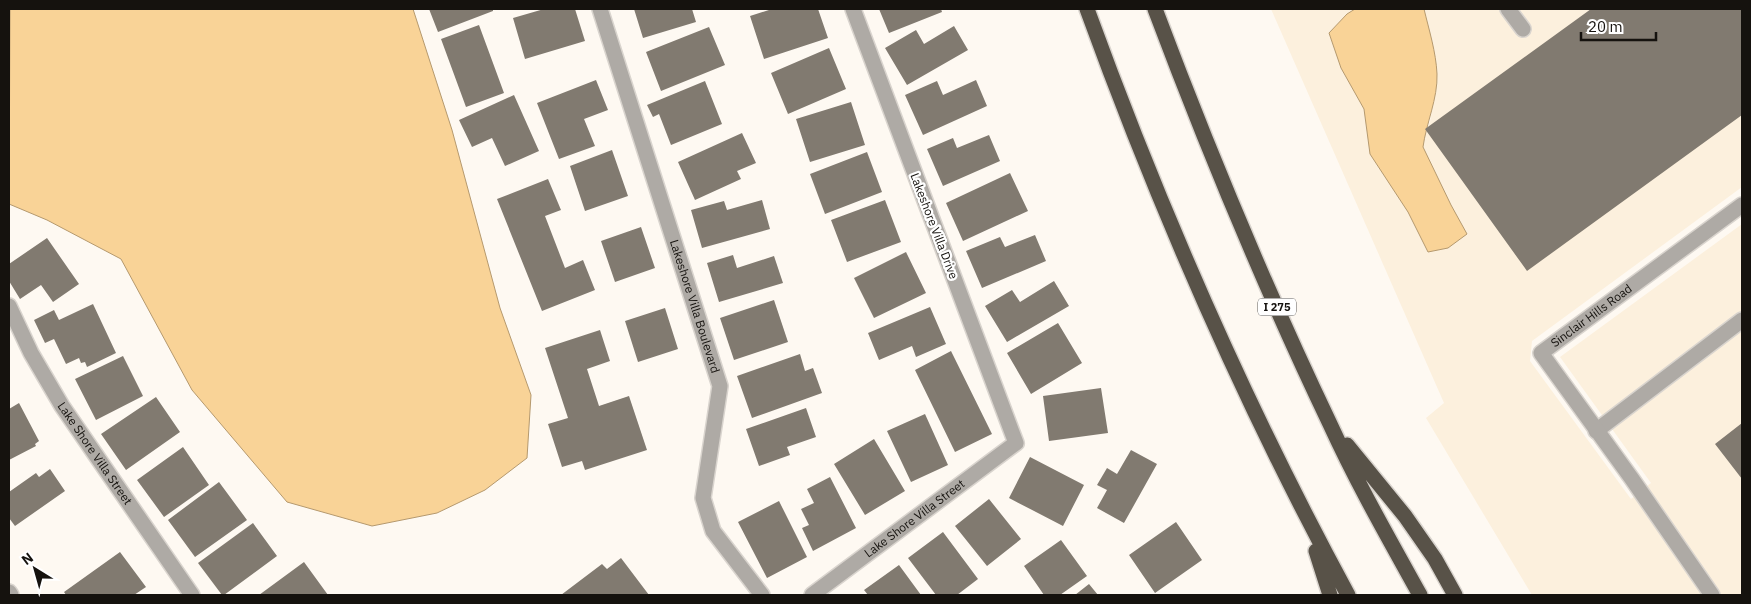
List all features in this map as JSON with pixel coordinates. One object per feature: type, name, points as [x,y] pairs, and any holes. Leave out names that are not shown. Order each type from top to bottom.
[{"type":"highway","points":[[1087,9],[1115,87],[1203,300],[1304,514],[1348,595]]},
{"type":"highway","name":"I 275","points":[[1155,9],[1223,183],[1258,265],[1330,424],[1420,595]]},
{"type":"highway","points":[[1330,424],[1405,516],[1435,559],[1455,595]]},
{"type":"highway","points":[[1304,514],[1330,595]]},
{"type":"street","name":"Lakeshore Villa Boulevard","points":[[600,9],[720,386],[703,498],[713,531],[762,595]]},
{"type":"street","name":"Lakeshore Villa Drive","points":[[853,9],[1016,443]]},
{"type":"street","points":[[1508,9],[1523,29]]},
{"type":"street","name":"Sinclair Hills Road","points":[[1712,595],[1632,479],[1541,353],[1742,205]]},
{"type":"street","name":"Lake Shore Villa Street","points":[[9,306],[31,353],[62,406],[192,595]]},
{"type":"street","points":[[1596,431],[1742,320]]},
{"type":"street","name":"Lake Shore Villa Street","points":[[812,595],[1016,443]]},
{"type":"shaded area","points":[[10,9],[413,9],[452,130],[500,308],[531,395],[527,458],[485,490],[437,513],[372,526],[287,502],[192,390],[121,259],[47,220],[9,204]]},
{"type":"shaded area","points":[[1271,9],[1355,9],[1347,14],[1329,33],[1341,68],[1364,109],[1370,154],[1408,212],[1428,252],[1467,234],[1423,147],[1430,122],[1437,75],[1424,9],[1742,9],[1742,187],[1532,341],[1530,361],[1631,499],[1651,483],[1560,357],[1742,224],[1742,595],[1532,595],[1426,418],[1444,403]]},
{"type":"shaded area","points":[[1355,9],[1424,9],[1434,49],[1437,83],[1423,147],[1467,234],[1448,248],[1428,252],[1408,212],[1370,154],[1364,109],[1341,68],[1329,33],[1347,14]]},
{"type":"building","points":[[429,9],[493,9],[493,11],[438,32]]},
{"type":"building","points":[[544,9],[575,9],[585,41],[525,59],[513,18]]},
{"type":"building","points":[[634,9],[692,9],[696,22],[643,38]]},
{"type":"building","points":[[772,9],[818,9],[828,38],[764,59],[750,16]]},
{"type":"building","points":[[879,9],[941,9],[942,12],[889,33]]},
{"type":"building","points":[[1591,9],[1742,9],[1742,115],[1527,271],[1425,129]]},
{"type":"building","points":[[479,25],[504,93],[466,107],[441,39]]},
{"type":"building","points":[[954,26],[968,50],[907,85],[885,48],[916,30],[924,44]]},
{"type":"building","points":[[709,27],[725,65],[661,91],[646,52]]},
{"type":"building","points":[[829,48],[846,89],[788,114],[771,73]]},
{"type":"building","points":[[596,80],[608,110],[584,119],[595,146],[559,159],[537,103]]},
{"type":"building","points":[[976,80],[987,106],[923,135],[905,95],[937,81],[943,95]]},
{"type":"building","points":[[705,81],[722,124],[671,145],[659,114],[653,117],[647,105]]},
{"type":"building","points":[[514,95],[539,151],[505,166],[492,138],[472,147],[459,120]]},
{"type":"building","points":[[851,102],[865,145],[810,162],[796,119]]},
{"type":"building","points":[[742,133],[756,163],[737,171],[741,179],[695,200],[678,162]]},
{"type":"building","points":[[989,135],[1000,161],[943,186],[927,149],[953,138],[957,148]]},
{"type":"building","points":[[612,150],[628,196],[585,211],[570,166]]},
{"type":"building","points":[[867,152],[882,192],[825,214],[810,174]]},
{"type":"building","points":[[1010,173],[1028,211],[963,241],[946,203]]},
{"type":"building","points":[[548,179],[561,210],[545,216],[565,268],[583,260],[595,290],[542,311],[497,199]]},
{"type":"building","points":[[762,200],[770,229],[702,248],[691,210],[724,201],[727,210]]},
{"type":"building","points":[[885,200],[901,242],[847,262],[831,220]]},
{"type":"building","points":[[641,227],[655,268],[615,282],[601,241]]},
{"type":"building","points":[[1035,235],[1046,261],[982,288],[966,251],[1000,237],[1005,247]]},
{"type":"building","points":[[47,238],[79,284],[53,302],[41,285],[20,299],[9,281],[9,264]]},
{"type":"building","points":[[906,252],[926,293],[874,318],[854,278]]},
{"type":"building","points":[[733,255],[737,268],[774,256],[783,283],[719,302],[707,263]]},
{"type":"building","points":[[1054,281],[1069,306],[1007,342],[985,306],[1012,290],[1020,302]]},
{"type":"building","points":[[774,300],[788,342],[734,360],[720,318]]},
{"type":"building","points":[[93,304],[116,353],[87,367],[85,362],[81,363],[79,358],[66,364],[54,339],[45,343],[34,320],[54,310],[59,320]]},
{"type":"building","points":[[930,307],[946,344],[916,357],[912,346],[879,360],[868,333]]},
{"type":"building","points":[[665,308],[678,349],[638,362],[625,321]]},
{"type":"building","points":[[1058,323],[1082,363],[1031,394],[1007,353]]},
{"type":"building","points":[[600,330],[610,361],[587,369],[599,406],[629,396],[647,450],[585,470],[582,461],[562,467],[548,424],[568,418],[545,348]]},
{"type":"building","points":[[951,351],[992,434],[955,452],[915,370]]},
{"type":"building","points":[[800,354],[805,371],[813,368],[822,393],[752,418],[737,376]]},
{"type":"building","points":[[123,356],[143,396],[96,420],[75,379]]},
{"type":"building","points":[[1101,388],[1108,433],[1049,441],[1043,396]]},
{"type":"building","points":[[156,397],[180,432],[126,470],[101,434]]},
{"type":"building","points":[[19,403],[39,441],[35,444],[36,446],[9,460],[9,409]]},
{"type":"building","points":[[806,408],[816,437],[787,447],[790,455],[759,466],[746,429]]},
{"type":"building","points":[[925,414],[948,465],[911,482],[887,431]]},
{"type":"building","points":[[1742,423],[1742,479],[1715,444]]},
{"type":"building","points":[[874,439],[905,491],[865,515],[834,464]]},
{"type":"building","points":[[183,447],[209,485],[164,517],[137,480]]},
{"type":"building","points":[[1131,450],[1157,464],[1124,523],[1097,508],[1107,490],[1097,485],[1107,468],[1117,474]]},
{"type":"building","points":[[1030,457],[1084,485],[1063,526],[1009,498]]},
{"type":"building","points":[[50,469],[65,491],[15,526],[9,518],[9,492],[36,473],[39,477]]},
{"type":"building","points":[[830,477],[856,528],[813,551],[802,528],[809,525],[801,509],[814,503],[807,489]]},
{"type":"building","points":[[219,482],[247,520],[195,557],[168,520]]},
{"type":"building","points":[[989,499],[1021,539],[987,566],[955,526]]},
{"type":"building","points":[[779,501],[807,557],[767,578],[738,522]]},
{"type":"building","points":[[1176,522],[1202,560],[1155,593],[1129,555]]},
{"type":"building","points":[[253,523],[277,556],[222,595],[198,563]]},
{"type":"building","points":[[943,532],[978,579],[957,595],[936,595],[908,558]]},
{"type":"building","points":[[1061,540],[1087,576],[1060,595],[1044,595],[1024,566]]},
{"type":"building","points":[[120,552],[146,587],[134,595],[66,595],[64,592]]},
{"type":"building","points":[[621,558],[649,595],[561,595],[602,564],[607,569]]},
{"type":"building","points":[[304,562],[328,595],[259,595]]},
{"type":"building","points":[[899,565],[921,595],[868,595],[864,590]]},
{"type":"building","points":[[1089,584],[1098,595],[1075,595]]}]
